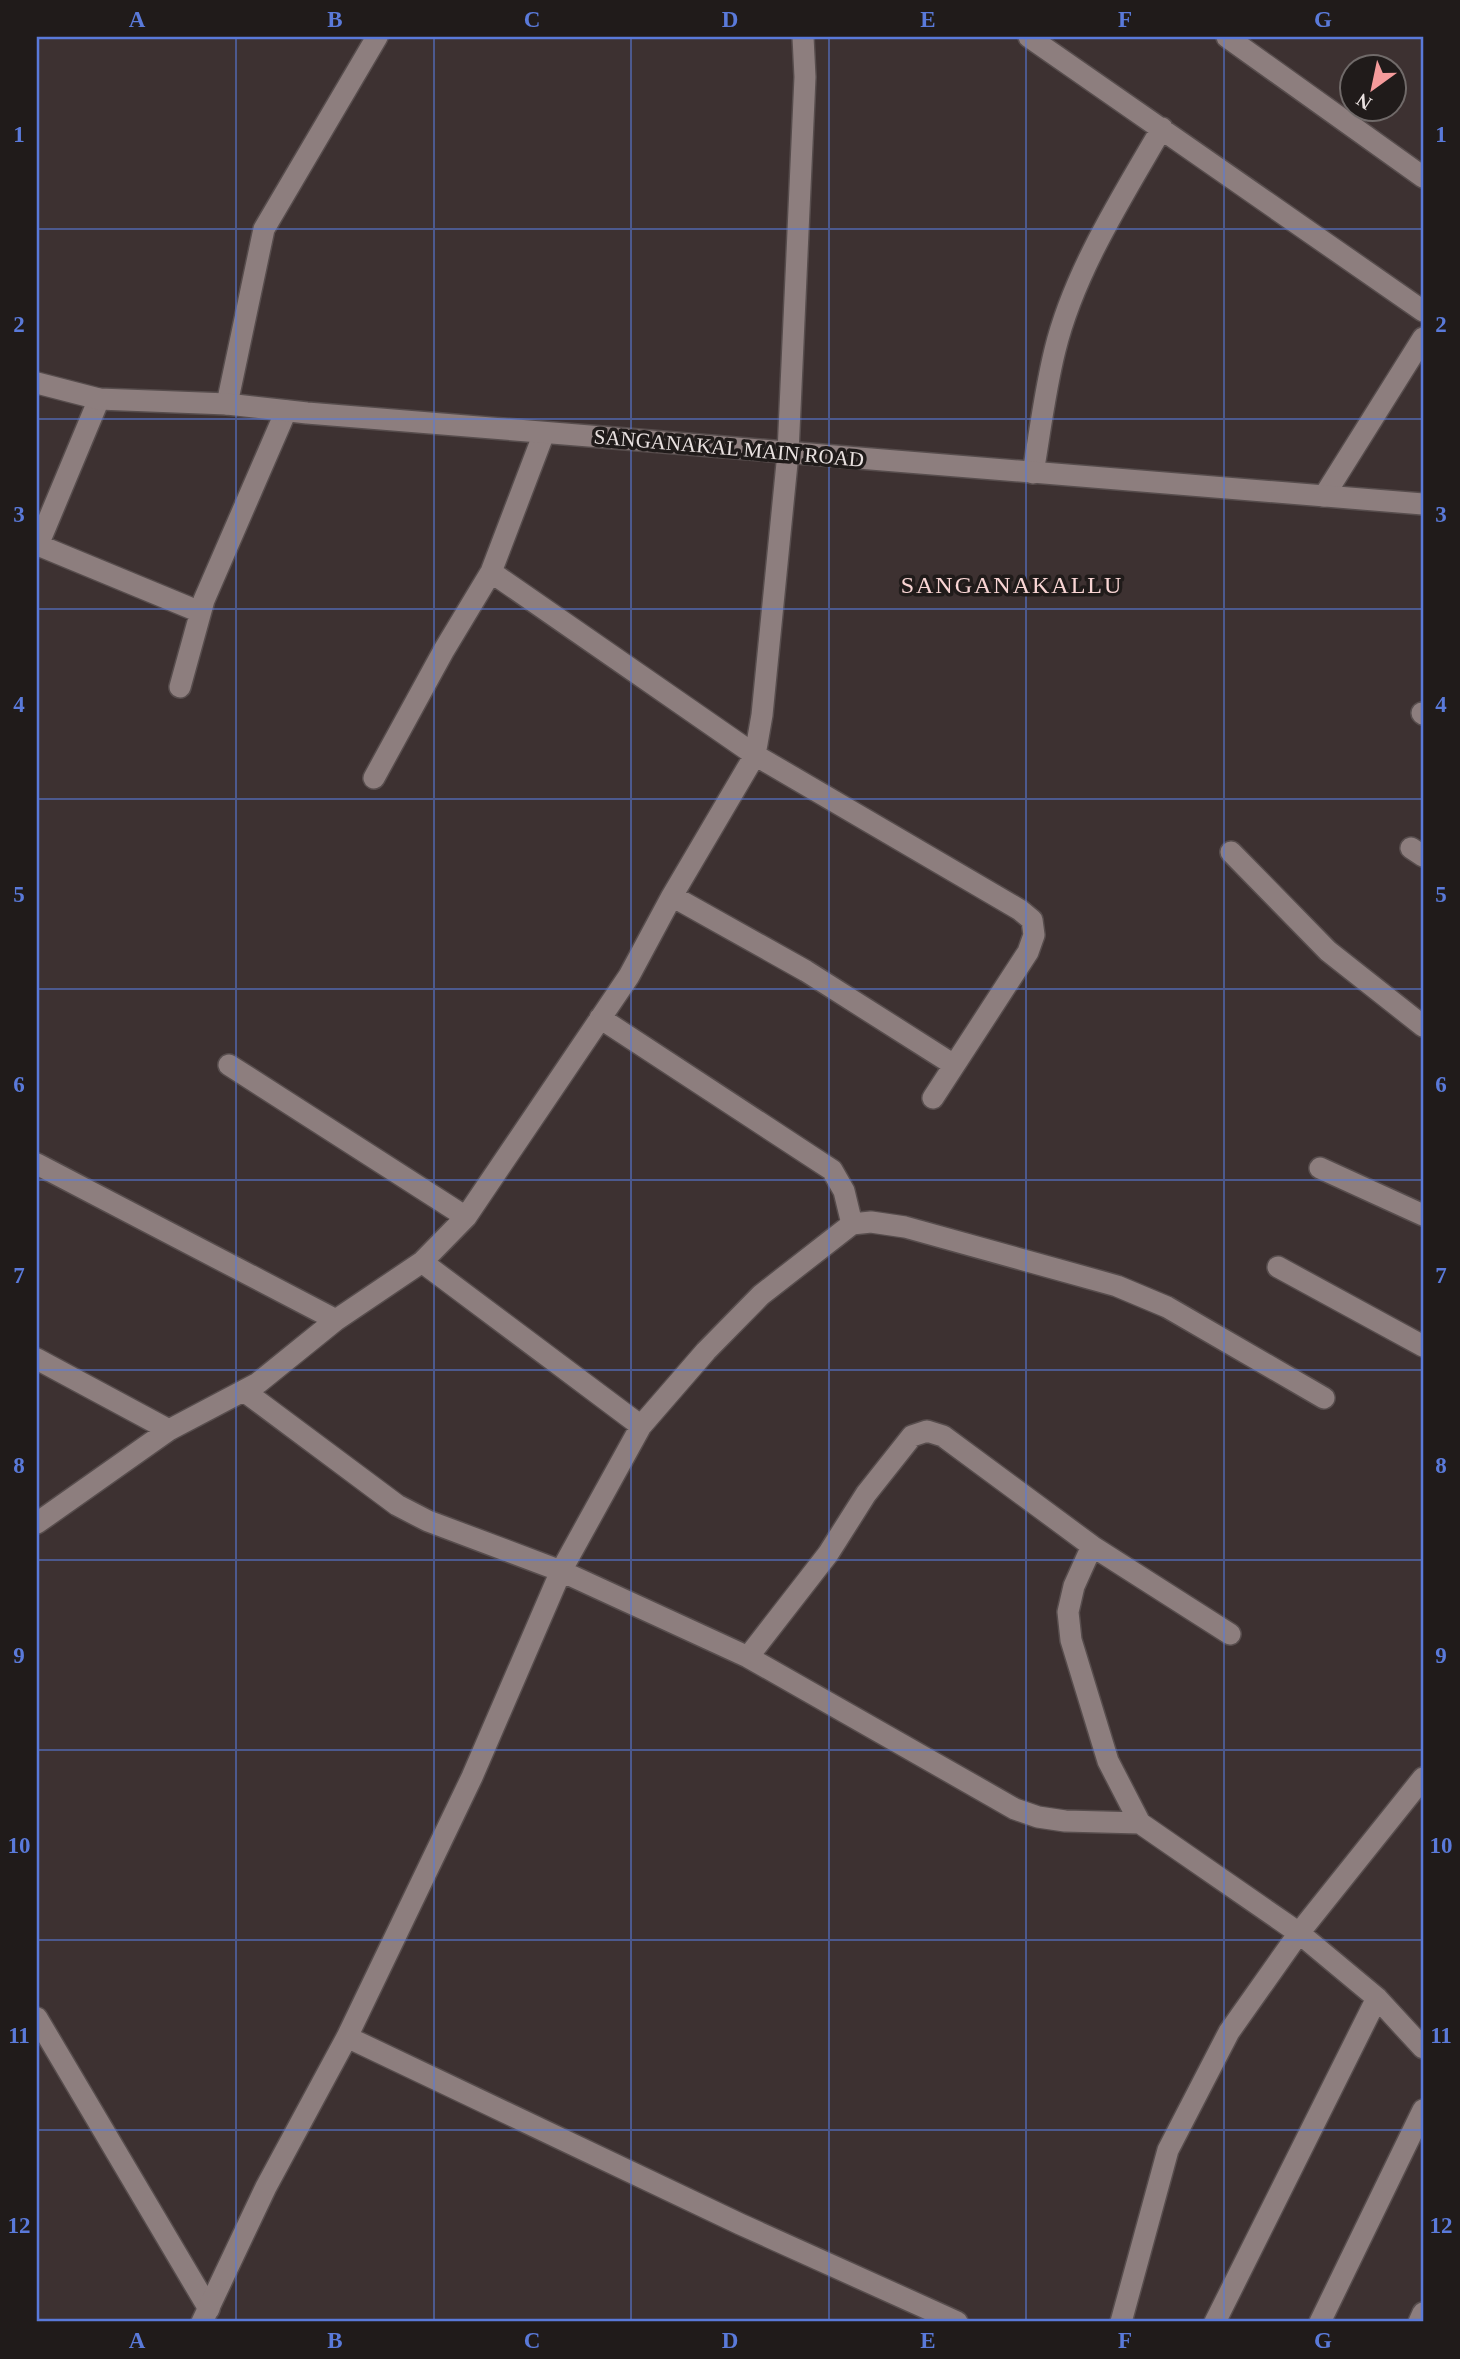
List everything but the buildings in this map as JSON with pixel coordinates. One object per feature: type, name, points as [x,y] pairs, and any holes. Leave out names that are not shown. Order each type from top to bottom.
[{"type":"street","points":[[227,404],[264,229],[377,37]]},
{"type":"street","points":[[37,1523],[169,1430],[258,1382],[336,1321],[422,1262],[466,1217],[629,976],[672,896],[755,755],[762,715],[788,453],[805,77],[803,37]]},
{"type":"street","points":[[1029,37],[1423,311]]},
{"type":"street","points":[[1227,37],[1423,177]]},
{"type":"street","points":[[1033,473],[1055,350],[1073,299],[1101,233],[1162,128]]},
{"type":"street","points":[[1324,496],[1423,338]]},
{"type":"street","name":"SANGANAKAL MAIN ROAD","points":[[37,383],[99,399],[227,404],[544,433],[1423,505]]},
{"type":"street","points":[[99,399],[38,545],[200,612]]},
{"type":"street","points":[[180,687],[204,600],[286,411]]},
{"type":"street","points":[[374,778],[443,650],[491,572],[544,433]]},
{"type":"street","points":[[491,572],[755,755],[1020,910],[1032,920],[1034,935],[1028,953],[933,1098]]},
{"type":"street","points":[[1231,852],[1328,951],[1423,1026]]},
{"type":"street","points":[[672,896],[806,971],[954,1065]]},
{"type":"street","points":[[600,1018],[832,1170],[844,1191],[852,1224]]},
{"type":"street","points":[[229,1065],[466,1217]]},
{"type":"street","points":[[37,1164],[336,1321]]},
{"type":"street","points":[[1320,1168],[1423,1215]]},
{"type":"street","points":[[206,2316],[266,2187],[347,2037],[472,1777],[561,1571],[641,1426],[706,1351],[761,1295],[852,1224],[871,1222],[905,1227],[1117,1286],[1167,1307],[1324,1398]]},
{"type":"street","points":[[422,1262],[641,1426]]},
{"type":"street","points":[[1278,1267],[1423,1346]]},
{"type":"street","points":[[37,1359],[169,1430]]},
{"type":"street","points":[[244,1391],[397,1506],[428,1521],[561,1571],[748,1657],[1015,1809],[1038,1817],[1065,1821],[1140,1823]]},
{"type":"street","points":[[748,1657],[828,1554],[866,1494],[912,1436],[926,1431],[943,1436],[1092,1546],[1230,1634]]},
{"type":"street","points":[[1092,1546],[1073,1586],[1068,1612],[1071,1640],[1108,1761],[1140,1823],[1299,1933],[1377,1998],[1423,2048]]},
{"type":"street","points":[[1121,2322],[1167,2150],[1229,2032],[1299,1933],[1423,1778]]},
{"type":"street","points":[[1215,2322],[1377,1998]]},
{"type":"street","points":[[37,2018],[206,2316]]},
{"type":"street","points":[[347,2037],[740,2224],[957,2322]]},
{"type":"street","points":[[1320,2322],[1423,2110]]},
{"type":"street","points":[[1419,2322],[1423,2313]]},
{"type":"district","name":"SANGANAKALLU","points":[[1012,585]]}]
